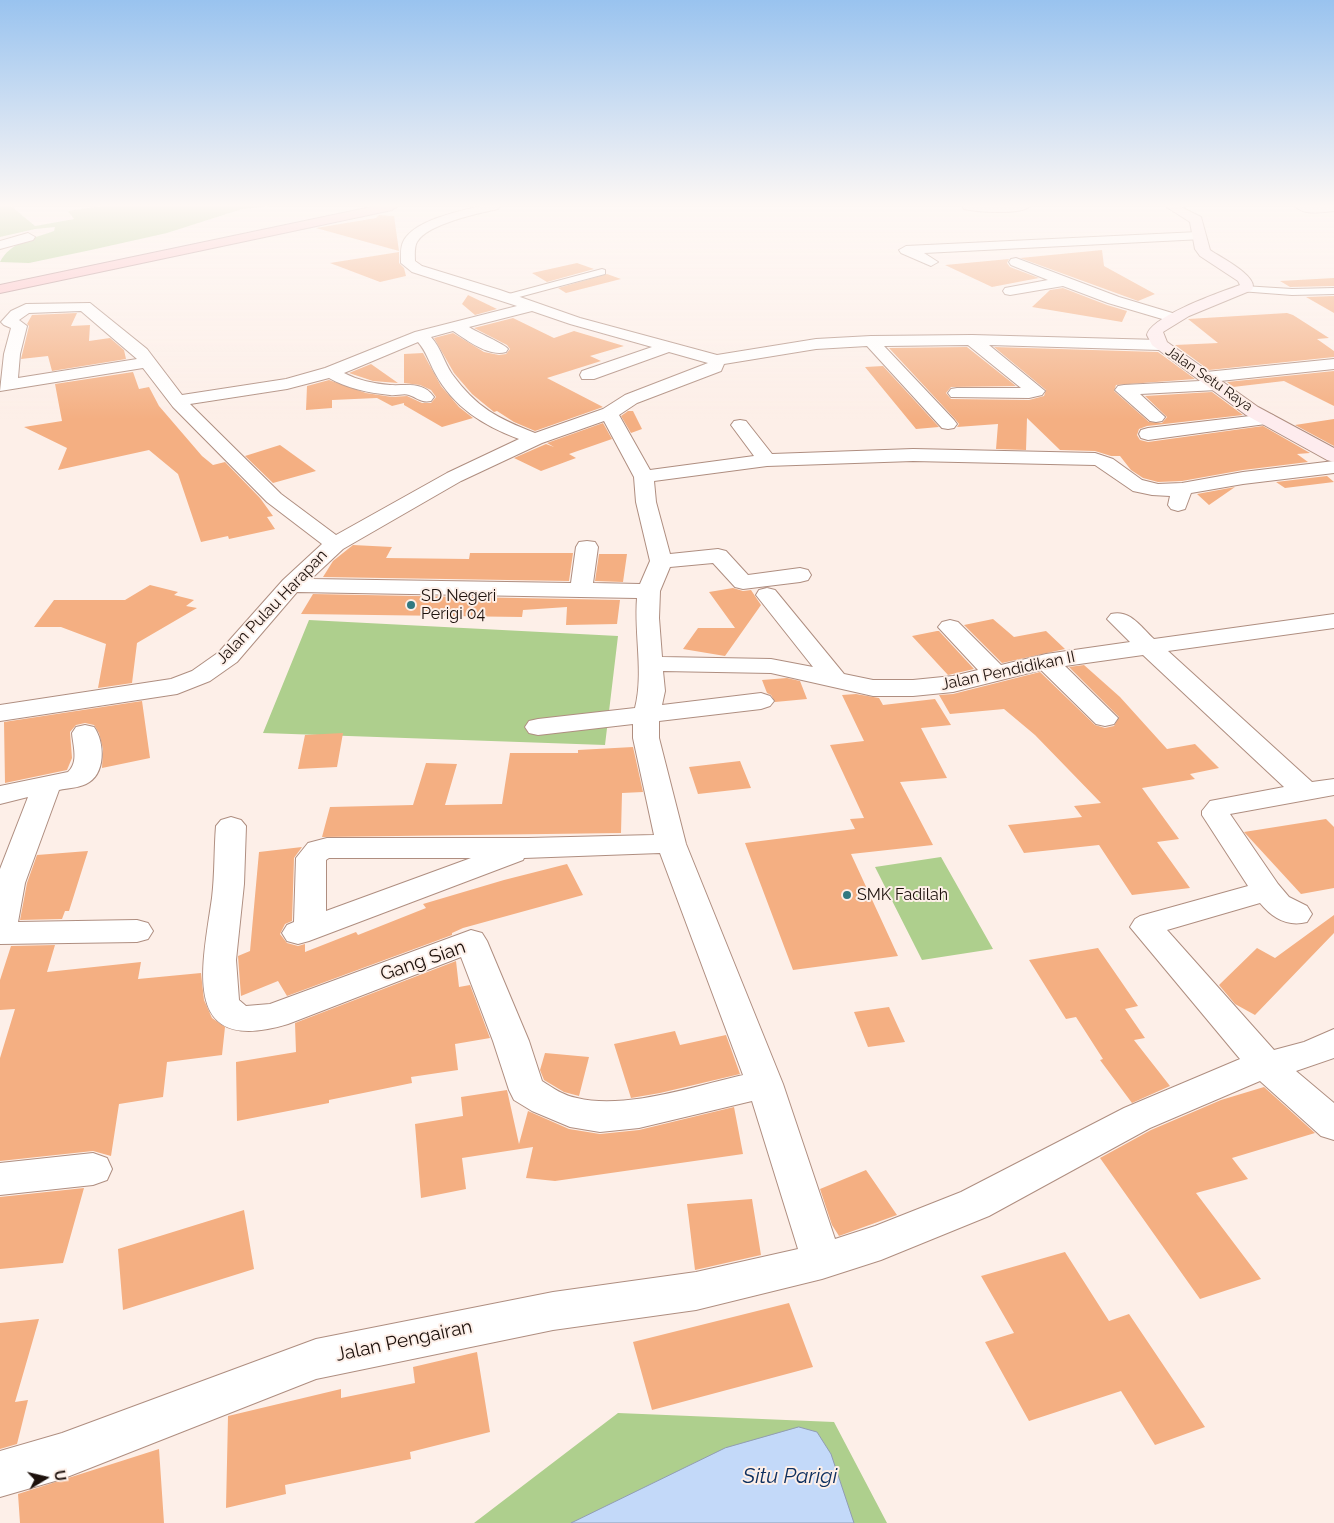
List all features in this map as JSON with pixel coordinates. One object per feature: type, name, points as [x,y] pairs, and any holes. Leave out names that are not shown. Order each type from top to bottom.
[{"type":"highway","points":[[0,289],[56,277]]},
{"type":"street","points":[[443,277],[508,297],[575,321],[717,360],[816,344],[871,341],[972,340],[1160,345]]},
{"type":"street","points":[[1051,277],[1135,308],[1174,318]]},
{"type":"street","points":[[1236,277],[1244,283]]},
{"type":"street","points":[[1010,291],[1063,282]]},
{"type":"street","name":"Jalan Setu Raya","points":[[1244,283],[1174,318],[1156,330],[1155,335],[1160,345],[1236,400],[1334,456]]},
{"type":"street","points":[[146,362],[4,385],[20,326],[9,322],[16,314],[26,309],[85,306],[100,321],[141,352],[146,362],[178,402],[274,498],[335,544]]},
{"type":"street","points":[[178,402],[274,387],[331,372],[421,334],[533,306]]},
{"type":"street","points":[[455,326],[482,342],[500,349]]},
{"type":"street","points":[[421,334],[432,348],[443,374],[468,406],[499,425],[535,439]]},
{"type":"street","points":[[598,342],[624,334]]},
{"type":"street","points":[[957,393],[1030,393],[1036,391],[972,340]]},
{"type":"street","points":[[871,341],[948,424]]},
{"type":"street","points":[[588,375],[671,346]]},
{"type":"street","name":"Jalan Pulau Harapan","points":[[0,713],[177,686],[201,676],[228,657],[291,584],[335,544],[454,477],[535,439],[609,413],[631,399],[715,366],[717,360]]},
{"type":"street","points":[[1156,417],[1124,390],[1211,381],[1334,364]]},
{"type":"street","points":[[331,372],[348,382],[390,390],[412,389],[425,397]]},
{"type":"street","points":[[609,413],[644,477],[646,502],[661,562],[649,591],[647,618],[652,691],[646,714],[646,738],[671,844],[765,1084],[822,1261]]},
{"type":"street","points":[[1148,434],[1267,418]]},
{"type":"street","points":[[740,425],[767,460]]},
{"type":"street","points":[[644,477],[767,460],[913,456],[1095,459],[1105,461],[1135,484],[1180,497],[1243,478],[1334,467]]},
{"type":"street","points":[[581,591],[587,547]]},
{"type":"street","points":[[661,562],[718,556],[738,578],[747,583],[800,575]]},
{"type":"street","points":[[291,584],[649,591]]},
{"type":"street","points":[[767,595],[835,679]]},
{"type":"street","points":[[1119,619],[1148,647],[1319,790],[1220,807],[1216,810],[1216,815],[1267,890],[1278,904],[1296,914]]},
{"type":"street","name":"Jalan Pendidikan II","points":[[651,664],[771,666],[873,688],[912,688],[953,684],[1046,661],[1334,621]]},
{"type":"street","points":[[950,627],[996,674]]},
{"type":"street","points":[[1046,661],[1105,718]]},
{"type":"street","points":[[538,727],[761,701]]},
{"type":"street","points":[[0,795],[77,778],[86,772],[88,765],[85,733]]},
{"type":"street","points":[[47,785],[5,883],[0,933],[138,931]]},
{"type":"street","name":"Gang Sian","points":[[231,826],[229,884],[219,982],[222,1002],[232,1014],[239,1018],[248,1019],[276,1015],[471,941],[510,1040],[527,1090],[545,1102],[570,1112],[600,1117],[638,1114],[765,1084]]},
{"type":"street","points":[[528,848],[304,930],[311,858],[319,850],[327,848],[363,846],[528,848],[671,844]]},
{"type":"street","points":[[1267,890],[1151,924],[1146,928],[1267,1066],[1334,1125]]},
{"type":"street","name":"Jalan Pengairan","points":[[0,1474],[62,1456],[316,1360],[553,1311],[696,1291],[822,1261],[881,1242],[975,1204],[1137,1118],[1241,1073],[1315,1052],[1334,1042]]},
{"type":"street","points":[[0,1179],[93,1169]]},
{"type":"lane","points":[[508,297],[583,277]]},
{"type":"lane","points":[[1244,283],[1269,288],[1334,290]]},
{"type":"lane","points":[[1261,297],[1269,288]]},
{"type":"green space","points":[[309,620],[618,636],[605,745],[263,733]]},
{"type":"green space","points":[[941,857],[993,949],[922,960],[875,867]]},
{"type":"green space","points":[[618,1413],[834,1422],[887,1523],[474,1523]]},
{"type":"water","name":"Situ Parigi","points":[[799,1427],[817,1432],[831,1454],[854,1523],[571,1523],[725,1448]]},
{"type":"building","points":[[367,277],[401,277],[380,282]]},
{"type":"building","points":[[539,277],[565,277],[547,282]]},
{"type":"building","points":[[596,277],[616,277],[621,279],[566,293],[558,288]]},
{"type":"building","points":[[971,277],[1039,278],[992,287]]},
{"type":"building","points":[[1072,277],[1124,277],[1155,294],[1138,301]]},
{"type":"building","points":[[1334,278],[1334,286],[1290,287],[1280,281]]},
{"type":"building","points":[[1063,288],[1127,311],[1122,322],[1032,307],[1050,290]]},
{"type":"building","points":[[468,295],[497,309],[475,315],[462,304]]},
{"type":"building","points":[[1334,296],[1334,313],[1306,297]]},
{"type":"building","points":[[77,313],[71,326],[90,325],[89,341],[110,338],[124,350],[126,359],[52,371],[48,356],[21,359],[29,326],[27,324],[32,315]]},
{"type":"building","points":[[1287,313],[1329,338],[1317,339],[1334,351],[1334,357],[1209,370],[1175,345],[1218,343],[1188,319]]},
{"type":"building","points":[[513,318],[554,338],[574,331],[624,346],[590,356],[601,361],[547,378],[603,407],[535,431],[514,422],[497,411],[494,412],[472,394],[454,373],[434,338],[453,333],[484,352],[499,355],[506,354],[510,349],[507,345],[474,328]]},
{"type":"building","points":[[967,347],[1016,386],[951,387],[946,393],[951,399],[1029,400],[1044,396],[1046,390],[994,347],[1158,352],[1195,379],[1116,385],[1114,391],[1149,422],[1162,423],[1167,417],[1145,396],[1212,392],[1243,415],[1147,426],[1139,429],[1137,435],[1140,440],[1148,442],[1263,426],[1310,453],[1297,454],[1308,462],[1243,470],[1182,481],[1158,482],[1143,478],[1131,470],[1120,456],[1111,456],[1095,451],[1060,450],[1027,418],[1026,450],[996,449],[998,424],[957,427],[959,424],[955,419],[889,348]]},
{"type":"building","points":[[423,353],[441,386],[459,407],[473,418],[442,427],[404,405],[404,403],[392,406],[377,398],[332,400],[332,408],[306,410],[307,386],[329,380],[366,393],[392,397],[407,396],[422,403],[431,403],[436,397],[431,390],[420,385],[404,383],[404,354]]},
{"type":"building","points":[[371,364],[398,383],[373,381],[349,373]]},
{"type":"building","points":[[883,366],[939,427],[916,429],[865,367]]},
{"type":"building","points":[[1334,371],[1334,406],[1284,381],[1233,387],[1227,382]]},
{"type":"building","points":[[133,372],[139,389],[149,387],[159,406],[202,456],[213,465],[225,462],[260,498],[273,516],[267,517],[275,529],[229,539],[228,536],[201,542],[178,474],[149,450],[58,470],[67,448],[24,427],[62,421],[55,384]]},
{"type":"building","points":[[628,411],[633,411],[642,429],[631,433],[621,416]]},
{"type":"building","points":[[1334,419],[1334,446],[1295,425]]},
{"type":"building","points":[[603,423],[612,439],[569,454],[576,458],[541,471],[514,458],[546,444],[554,447],[547,443]]},
{"type":"building","points":[[280,445],[316,471],[273,483],[245,456]]},
{"type":"building","points":[[1327,476],[1334,482],[1285,488],[1276,482]]},
{"type":"building","points":[[1235,487],[1209,505],[1197,494]]},
{"type":"building","points":[[353,545],[392,547],[386,558],[469,559],[470,553],[573,553],[569,581],[323,577],[333,561]]},
{"type":"building","points":[[599,554],[627,554],[623,582],[595,581]]},
{"type":"building","points":[[150,585],[178,592],[174,595],[194,600],[186,606],[197,608],[137,643],[132,683],[98,688],[106,644],[61,627],[34,627],[54,600],[125,600]]},
{"type":"building","points":[[733,588],[743,591],[751,590],[761,605],[725,656],[683,649],[698,628],[735,628],[709,592]]},
{"type":"building","name":"SD Negeri Perigi 04","points":[[313,594],[620,600],[617,624],[566,625],[567,607],[523,610],[522,617],[301,614]]},
{"type":"building","points":[[993,619],[1014,637],[1046,631],[1065,649],[1002,663],[964,625]]},
{"type":"building","points":[[939,631],[974,669],[948,675],[912,636]]},
{"type":"building","points":[[1084,665],[1120,697],[1167,749],[1195,744],[1219,768],[1190,774],[1195,779],[1142,788],[1179,839],[1157,842],[1190,888],[1132,895],[1099,845],[1024,853],[1008,825],[1082,817],[1074,806],[1101,803],[1035,735],[1004,709],[950,714],[939,695],[953,694],[1040,672],[1095,725],[1105,728],[1114,726],[1119,717],[1069,667]]},
{"type":"building","points":[[787,678],[800,681],[807,699],[775,702],[771,695],[767,693],[762,680]]},
{"type":"building","points":[[856,694],[879,698],[883,705],[935,699],[951,725],[921,728],[947,778],[900,782],[933,845],[851,854],[898,956],[793,970],[745,843],[855,829],[850,819],[864,818],[830,745],[864,741],[842,695]]},
{"type":"building","points":[[142,701],[150,758],[102,768],[103,749],[99,733],[94,725],[85,723],[76,725],[70,732],[72,758],[67,770],[5,783],[4,722]]},
{"type":"building","points":[[343,733],[337,767],[298,769],[305,735]]},
{"type":"building","points":[[633,747],[643,792],[622,793],[621,833],[322,837],[330,807],[413,805],[426,763],[457,764],[445,805],[502,804],[510,753],[578,753],[578,750]]},
{"type":"building","points":[[740,761],[751,788],[698,794],[689,767]]},
{"type":"building","points":[[1326,819],[1334,827],[1334,888],[1301,894],[1244,832]]},
{"type":"building","points":[[302,847],[294,858],[292,921],[285,924],[280,934],[287,943],[298,946],[305,944],[305,952],[356,932],[358,935],[426,908],[423,904],[567,864],[583,895],[463,928],[452,933],[452,935],[287,996],[278,981],[241,996],[238,956],[250,951],[259,852]]},
{"type":"building","points":[[88,851],[69,911],[65,911],[62,919],[20,920],[27,883],[37,855]]},
{"type":"building","points":[[1334,915],[1334,933],[1255,1015],[1235,1004],[1219,985],[1257,948],[1275,958]]},
{"type":"building","points":[[55,945],[47,972],[141,962],[138,979],[201,973],[204,1000],[212,1018],[225,1027],[222,1055],[167,1062],[163,1097],[119,1104],[111,1156],[93,1151],[0,1161],[0,1058],[15,1009],[0,1010],[0,980],[11,946]]},
{"type":"building","points":[[1098,948],[1138,1006],[1125,1009],[1145,1038],[1134,1040],[1170,1086],[1132,1103],[1100,1060],[1103,1059],[1076,1017],[1066,1019],[1029,960]]},
{"type":"building","points":[[456,961],[459,987],[470,985],[490,1038],[455,1044],[458,1070],[411,1077],[412,1083],[329,1100],[329,1103],[237,1121],[236,1062],[296,1052],[295,1023]]},
{"type":"building","points":[[889,1007],[905,1042],[868,1047],[854,1012]]},
{"type":"building","points":[[675,1031],[680,1045],[726,1035],[740,1074],[631,1098],[614,1044]]},
{"type":"building","points":[[545,1053],[589,1057],[579,1096],[564,1092],[544,1080],[540,1070]]},
{"type":"building","points":[[1264,1087],[1315,1133],[1232,1158],[1248,1179],[1196,1193],[1261,1279],[1200,1299],[1100,1158],[1151,1130],[1221,1100]]},
{"type":"building","points":[[507,1090],[519,1144],[528,1111],[569,1129],[600,1134],[639,1130],[734,1107],[743,1154],[555,1181],[526,1178],[533,1147],[462,1158],[466,1189],[421,1198],[415,1124],[463,1116],[461,1097]]},
{"type":"building","points":[[866,1170],[897,1215],[839,1236],[832,1225],[820,1189]]},
{"type":"building","points":[[84,1188],[63,1263],[0,1269],[0,1197]]},
{"type":"building","points":[[752,1199],[761,1255],[695,1270],[687,1204]]},
{"type":"building","points":[[244,1210],[254,1269],[123,1310],[118,1249]]},
{"type":"building","points":[[1065,1252],[1109,1321],[1129,1314],[1205,1427],[1155,1445],[1121,1391],[1029,1421],[985,1342],[1014,1333],[981,1276]]},
{"type":"building","points":[[789,1303],[813,1367],[652,1410],[633,1342]]},
{"type":"building","points":[[39,1319],[15,1402],[28,1400],[17,1444],[0,1449],[0,1323]]},
{"type":"building","points":[[477,1352],[490,1432],[410,1452],[411,1459],[285,1485],[286,1494],[226,1508],[228,1416],[341,1389],[341,1398],[415,1383],[413,1367]]},
{"type":"building","points":[[159,1449],[164,1523],[20,1523],[18,1494]]},
{"type":"place","name":"SD Negeri Perigi 04","points":[[411,605]]},
{"type":"place","name":"SMK Fadilah","points":[[847,895]]}]
